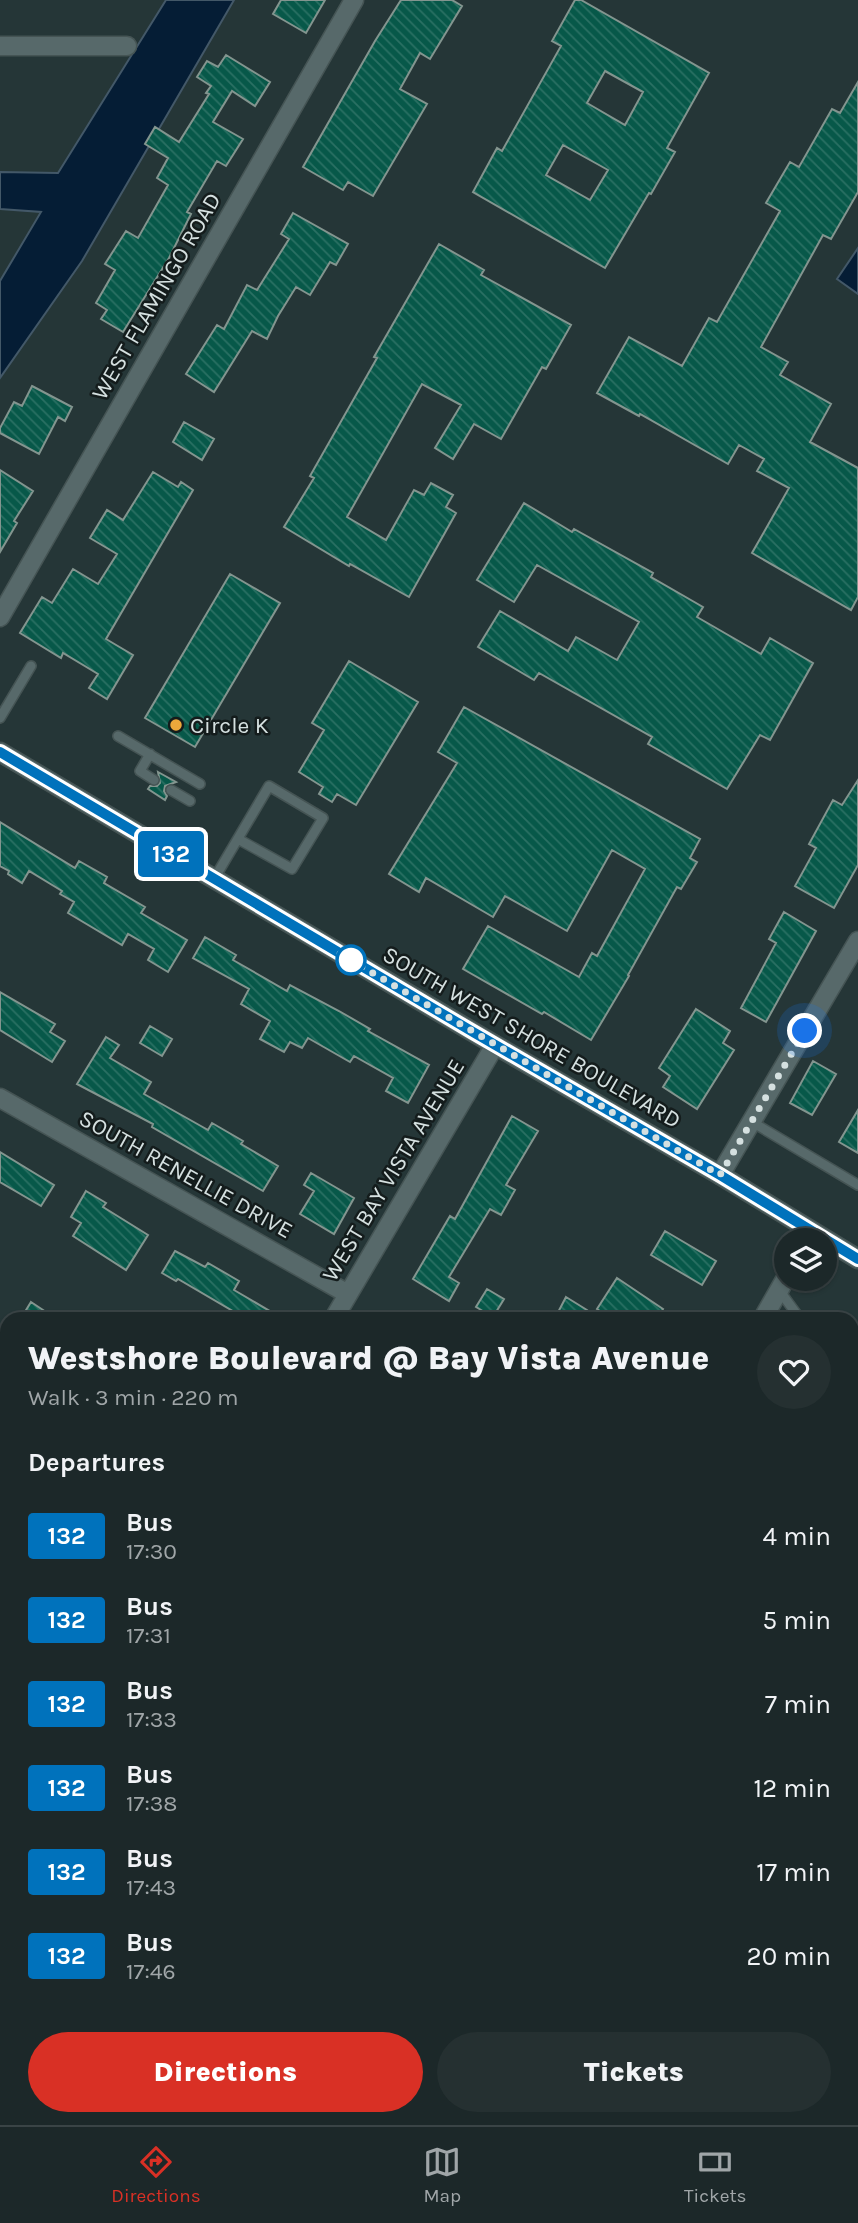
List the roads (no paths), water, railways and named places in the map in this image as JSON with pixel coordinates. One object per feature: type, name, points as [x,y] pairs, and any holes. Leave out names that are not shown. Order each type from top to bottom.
[{"type":"street","name":"WEST FLAMINGO ROAD","points":[[0,617],[6,592],[354,0]]},
{"type":"street","points":[[0,46],[127,46]]},
{"type":"street","name":"SOUTH WEST SHORE BOULEVARD","points":[[0,752],[720,1175],[797,1228]]},
{"type":"street","points":[[720,1175],[858,941]]},
{"type":"street","name":"WEST BAY VISTA AVENUE","points":[[337,1312],[495,1045]]},
{"type":"street","name":"SOUTH RENELLIE DRIVE","points":[[0,1098],[348,1293]]},
{"type":"street","name":"SOUTH WEST SHORE BOULEVARD","points":[[837,1249],[858,1259]]},
{"type":"street","points":[[766,1312],[778,1291]]},
{"type":"lane","points":[[0,718],[31,666]]},
{"type":"lane","points":[[118,736],[200,784]]},
{"type":"lane","points":[[150,754],[140,771],[154,780]]},
{"type":"lane","points":[[214,879],[269,786],[323,818],[292,869],[238,839]]},
{"type":"lane","points":[[171,790],[190,800]]},
{"type":"lane","points":[[752,1122],[858,1185]]},
{"type":"lane","points":[[786,1291],[796,1312]]},
{"type":"water","points":[[166,0],[234,0],[82,261],[0,378],[0,281],[41,212],[0,209],[0,172],[58,173]]},
{"type":"water","points":[[858,248],[858,294],[837,279]]},
{"type":"place","name":"Circle K","points":[[176,725]]}]
